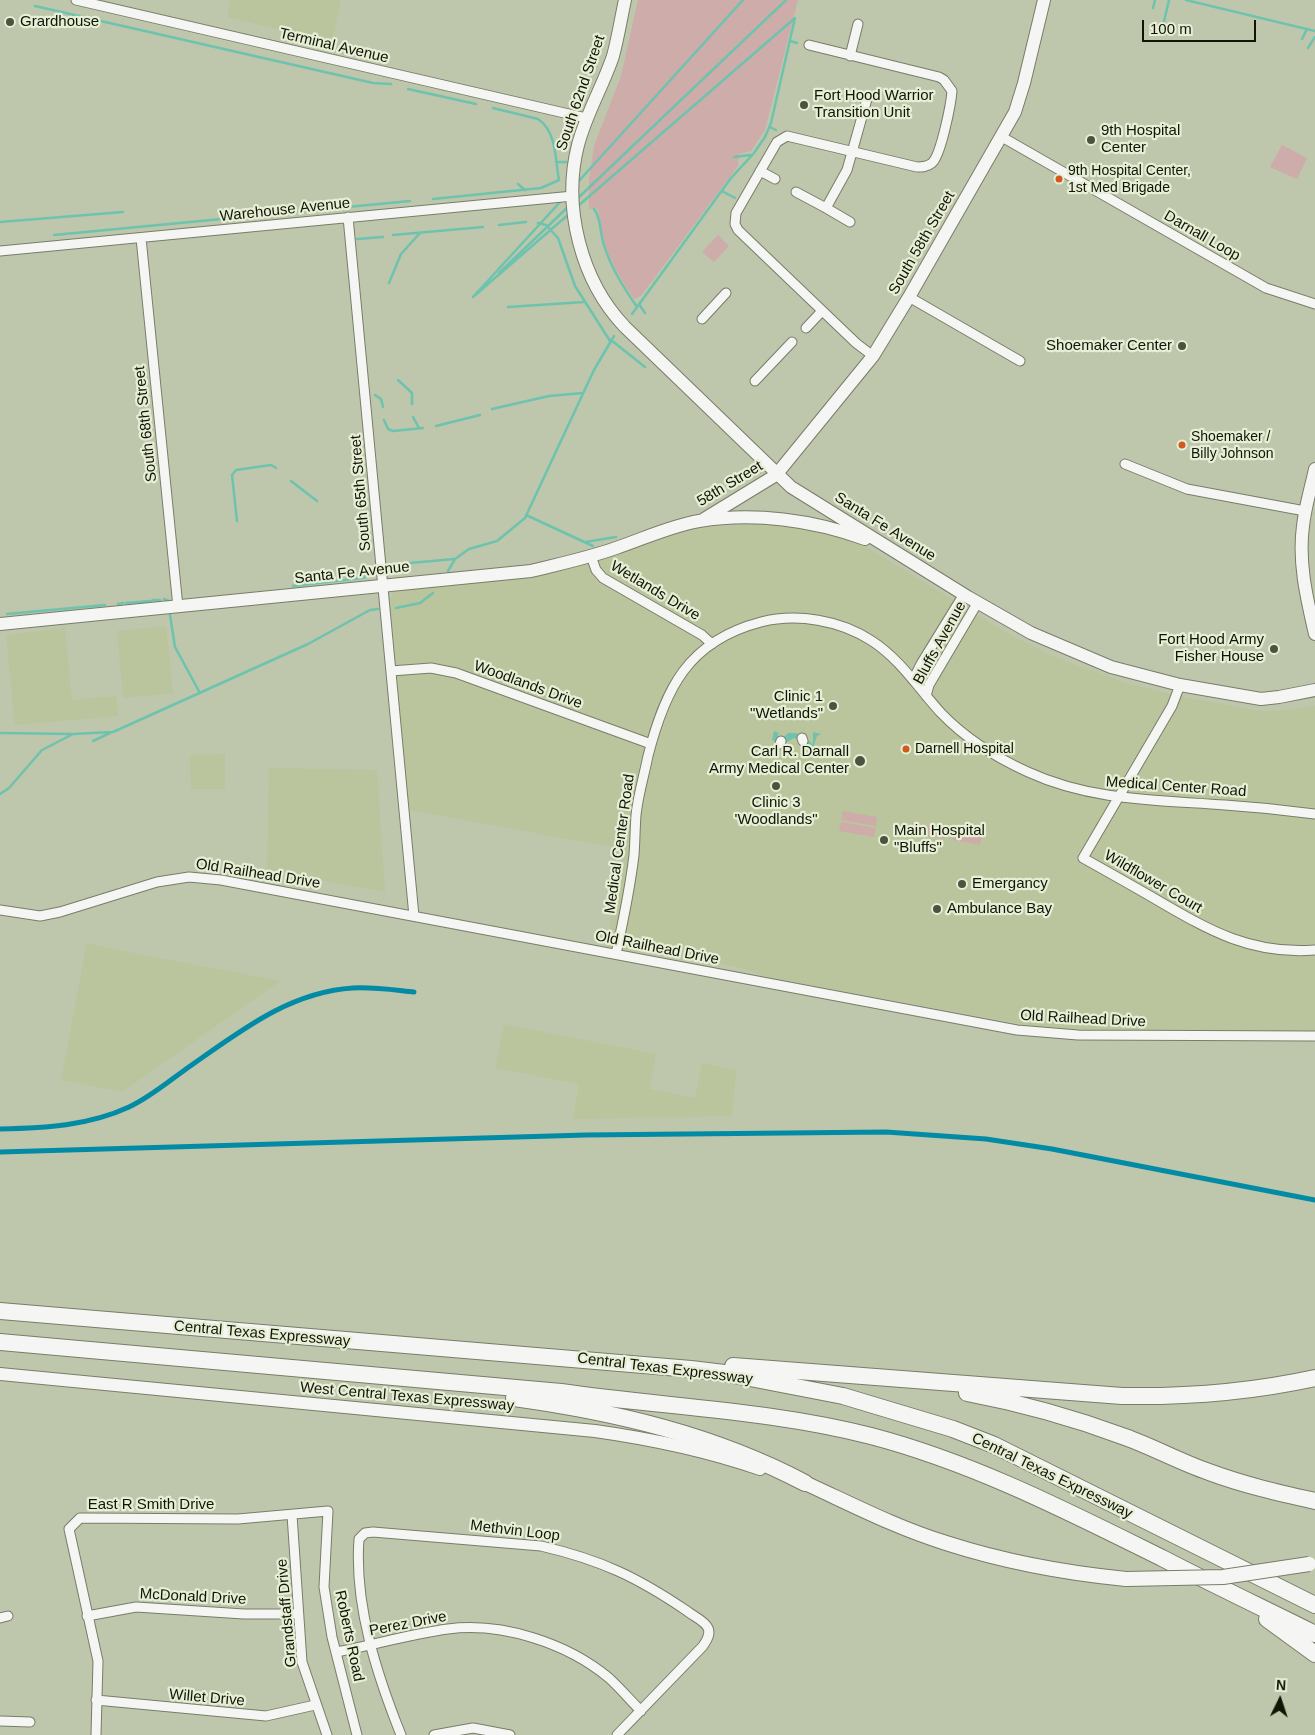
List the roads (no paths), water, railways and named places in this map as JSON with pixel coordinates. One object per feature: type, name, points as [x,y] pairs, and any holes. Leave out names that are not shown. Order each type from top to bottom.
[{"type":"highway","name":"Central Texas Expressway","points":[[5,1310],[513,1355],[576,1358],[724,1373],[843,1396],[944,1426],[994,1445],[1315,1605]]},
{"type":"highway","name":"Central Texas Expressway","points":[[0,1342],[561,1392],[626,1402],[727,1411],[822,1425],[870,1436],[946,1460],[1079,1516],[1315,1634]]},
{"type":"highway","points":[[0,1351],[99,1359],[144,1355]]},
{"type":"highway","points":[[576,1358],[702,1363],[1122,1396],[1170,1397],[1227,1394],[1315,1378]]},
{"type":"highway","points":[[853,1375],[998,1399],[1097,1427],[1207,1472],[1259,1489],[1315,1501]]},
{"type":"highway","points":[[396,1378],[442,1390],[544,1402],[650,1424],[704,1439],[759,1460],[805,1483]]},
{"type":"highway","points":[[1245,1599],[1270,1621],[1315,1654]]},
{"type":"main road","points":[[805,1483],[894,1524],[945,1543],[1002,1559],[1055,1570],[1126,1579],[1216,1578],[1312,1564]]},
{"type":"street","name":"Terminal Avenue","points":[[76,0],[586,118]]},
{"type":"street","name":"South 62nd Street","points":[[573,196],[576,155],[586,118],[613,56],[625,0]]},
{"type":"street","name":"South 58th Street","points":[[776,475],[873,356],[1002,137],[1020,97],[1044,0]]},
{"type":"street","points":[[850,56],[858,24]]},
{"type":"street","points":[[809,45],[939,78],[944,80],[952,91],[938,151],[929,166],[917,167],[787,136],[777,142],[736,212],[735,224],[738,230],[856,343],[873,356]]},
{"type":"street","points":[[826,208],[847,170],[854,151],[867,100]]},
{"type":"street","name":"Darnall Loop","points":[[1002,137],[1266,288],[1315,304]]},
{"type":"street","points":[[760,171],[775,179]]},
{"type":"street","points":[[796,192],[850,222]]},
{"type":"street","name":"Warehouse Avenue","points":[[0,251],[573,196]]},
{"type":"street","name":"Santa Fe Avenue","points":[[573,196],[576,227],[582,251],[598,290],[613,314],[776,475],[806,497],[964,594],[1038,636],[1073,652],[1130,673],[1180,685],[1261,699],[1279,698],[1315,690]]},
{"type":"street","name":"South 65th Street","points":[[348,218],[414,916]]},
{"type":"street","name":"South 68th Street","points":[[141,238],[178,607]]},
{"type":"street","points":[[702,319],[726,293]]},
{"type":"street","points":[[909,297],[1020,361]]},
{"type":"street","points":[[806,328],[822,311]]},
{"type":"street","points":[[754,381],[792,342]]},
{"type":"street","points":[[1125,464],[1187,489],[1305,511]]},
{"type":"street","points":[[1315,469],[1305,511],[1302,567],[1315,634]]},
{"type":"street","name":"58th Street","points":[[700,521],[776,475]]},
{"type":"street","points":[[700,521],[762,518],[799,522],[840,530],[883,545]]},
{"type":"street","name":"Santa Fe Avenue","points":[[0,624],[531,571],[591,556],[664,530],[700,521]]},
{"type":"street","name":"Wetlands Drive","points":[[591,556],[596,570],[603,578],[702,636],[712,644]]},
{"type":"street","name":"Bluffs Avenue","points":[[913,680],[920,664],[964,594]]},
{"type":"street","name":"Bluffs Avenue","points":[[926,696],[929,686],[978,602]]},
{"type":"street","name":"Medical Center Road","points":[[616,954],[631,876],[638,802],[660,713],[671,689],[686,668],[712,644],[739,629],[770,620],[818,621],[853,631],[872,641],[894,659],[926,696],[963,732],[1015,766],[1072,788],[1118,798],[1226,805],[1315,814]]},
{"type":"street","name":"Woodlands Drive","points":[[392,671],[431,668],[456,673],[651,744]]},
{"type":"street","name":"Wildflower Court","points":[[1180,685],[1172,706],[1084,858],[1194,921],[1233,940],[1266,949],[1315,950]]},
{"type":"street","name":"Old Railhead Drive","points":[[0,910],[40,916],[60,912],[157,882],[189,877],[221,880],[1038,1033],[1315,1036]]},
{"type":"street","name":"West Central Texas Expressway","points":[[0,1374],[595,1431],[658,1440],[713,1453],[805,1483]]},
{"type":"street","name":"East R Smith Drive","points":[[96,1735],[98,1661],[69,1528],[80,1518],[238,1519],[328,1511]]},
{"type":"street","name":"Roberts Road","points":[[328,1511],[324,1587],[336,1652],[357,1735]]},
{"type":"street","name":"Grandstaff Drive","points":[[292,1515],[302,1662],[315,1705],[327,1735]]},
{"type":"street","name":"Methvin Loop","points":[[401,1735],[387,1700],[370,1645],[364,1617],[359,1539],[365,1533],[460,1538],[541,1546],[564,1552],[618,1570],[668,1598],[708,1628],[708,1636],[703,1646],[617,1735]]},
{"type":"street","name":"McDonald Drive","points":[[87,1616],[136,1608],[244,1614],[298,1614]]},
{"type":"street","name":"Perez Drive","points":[[336,1652],[451,1629],[500,1631],[525,1636],[558,1647],[588,1664],[608,1678],[641,1711]]},
{"type":"street","name":"Willet Drive","points":[[96,1700],[266,1716],[315,1705]]},
{"type":"street","points":[[0,1722],[30,1722]]},
{"type":"street","points":[[434,1735],[472,1728],[510,1735]]},
{"type":"water","points":[[774,731],[779,733],[776,739],[780,741],[788,733],[796,733],[813,744],[813,732],[821,734],[817,736],[812,751],[809,749],[812,746],[794,738],[782,745],[772,740]]},
{"type":"waterway","points":[[578,182],[743,0]]},
{"type":"waterway","points":[[577,199],[786,0]]},
{"type":"waterway","points":[[1153,8],[1155,0]]},
{"type":"waterway","points":[[1162,30],[1169,0]]},
{"type":"waterway","points":[[1186,0],[1315,31]]},
{"type":"waterway","points":[[35,6],[373,83],[391,84]]},
{"type":"waterway","points":[[578,206],[795,18],[771,123],[765,137],[754,153],[731,178],[632,314]]},
{"type":"waterway","points":[[1302,39],[1307,29]]},
{"type":"waterway","points":[[1308,48],[1315,37]]},
{"type":"waterway","points":[[790,41],[797,43]]},
{"type":"waterway","points":[[408,89],[476,104]]},
{"type":"waterway","points":[[493,108],[538,119],[544,124],[552,138],[559,180]]},
{"type":"waterway","points":[[770,127],[776,130]]},
{"type":"waterway","points":[[734,157],[750,155]]},
{"type":"waterway","points":[[556,162],[566,162]]},
{"type":"waterway","points":[[433,199],[541,188],[559,180]]},
{"type":"waterway","points":[[518,184],[525,190]]},
{"type":"waterway","points":[[722,191],[735,198]]},
{"type":"waterway","points":[[54,235],[410,201]]},
{"type":"waterway","points":[[561,201],[473,297],[569,214]]},
{"type":"waterway","points":[[499,273],[569,206]]},
{"type":"waterway","points":[[594,209],[598,216],[610,262],[637,307]]},
{"type":"waterway","points":[[0,222],[123,212]]},
{"type":"waterway","points":[[499,225],[526,222]]},
{"type":"waterway","points":[[538,223],[546,225],[558,238],[575,286],[610,341]]},
{"type":"waterway","points":[[393,235],[483,227]]},
{"type":"waterway","points":[[389,283],[401,254],[420,233]]},
{"type":"waterway","points":[[357,239],[383,237]]},
{"type":"waterway","points":[[508,307],[584,302]]},
{"type":"waterway","points":[[639,304],[645,313]]},
{"type":"waterway","points":[[448,571],[455,559],[469,549],[497,541],[525,518],[594,370],[614,336]]},
{"type":"waterway","points":[[611,340],[645,367]]},
{"type":"waterway","points":[[398,380],[412,393],[412,404]]},
{"type":"waterway","points":[[492,409],[549,396],[583,393]]},
{"type":"waterway","points":[[375,395],[381,399],[383,407]]},
{"type":"waterway","points":[[436,426],[480,415]]},
{"type":"waterway","points":[[413,417],[419,428]]},
{"type":"waterway","points":[[384,420],[388,429],[393,431],[423,428]]},
{"type":"waterway","points":[[237,521],[232,475],[236,470],[271,465],[276,468]]},
{"type":"waterway","points":[[291,481],[317,501]]},
{"type":"waterway","points":[[526,515],[593,546]]},
{"type":"waterway","points":[[585,542],[616,537]]},
{"type":"waterway","points":[[388,565],[454,559]]},
{"type":"waterway","points":[[293,586],[362,578],[370,575],[375,567]]},
{"type":"waterway","points":[[396,608],[420,603],[433,593]]},
{"type":"waterway","points":[[164,599],[169,601]]},
{"type":"waterway","points":[[153,600],[160,600]]},
{"type":"waterway","points":[[126,603],[151,601]]},
{"type":"waterway","points":[[118,604],[123,603]]},
{"type":"waterway","points":[[7,614],[105,605]]},
{"type":"waterway","points":[[0,794],[9,788],[42,750],[73,734],[113,732],[308,644],[370,610],[378,609]]},
{"type":"waterway","points":[[170,615],[175,647],[200,693]]},
{"type":"waterway","points":[[0,733],[71,734]]},
{"type":"waterway","points":[[93,741],[110,733]]},
{"type":"place","name":"Grardhouse","points":[[10,22]]},
{"type":"place","name":"Fort Hood Warrior Transition Unit","points":[[804,105]]},
{"type":"place","name":"9th Hospital Center","points":[[1091,140]]},
{"type":"place","name":"9th Hospital Center, 1st Med Brigade","points":[[1059,179]]},
{"type":"place","name":"Shoemaker Center","points":[[1182,346]]},
{"type":"place","name":"Shoemaker / Billy Johnson","points":[[1182,445]]},
{"type":"place","name":"Fort Hood Army Fisher House","points":[[1274,649]]},
{"type":"place","name":"Clinic 1 \"Wetlands\"","points":[[833,706]]},
{"type":"place","name":"Darnell Hospital","points":[[906,749]]},
{"type":"place","name":"Carl R. Darnall Army Medical Center","points":[[860,761]]},
{"type":"place","name":"Clinic 3 'Woodlands\"","points":[[776,786]]},
{"type":"place","name":"Main Hospital \"Bluffs\"","points":[[884,840]]},
{"type":"place","name":"Emergancy","points":[[962,884]]},
{"type":"place","name":"Ambulance Bay","points":[[937,909]]}]
